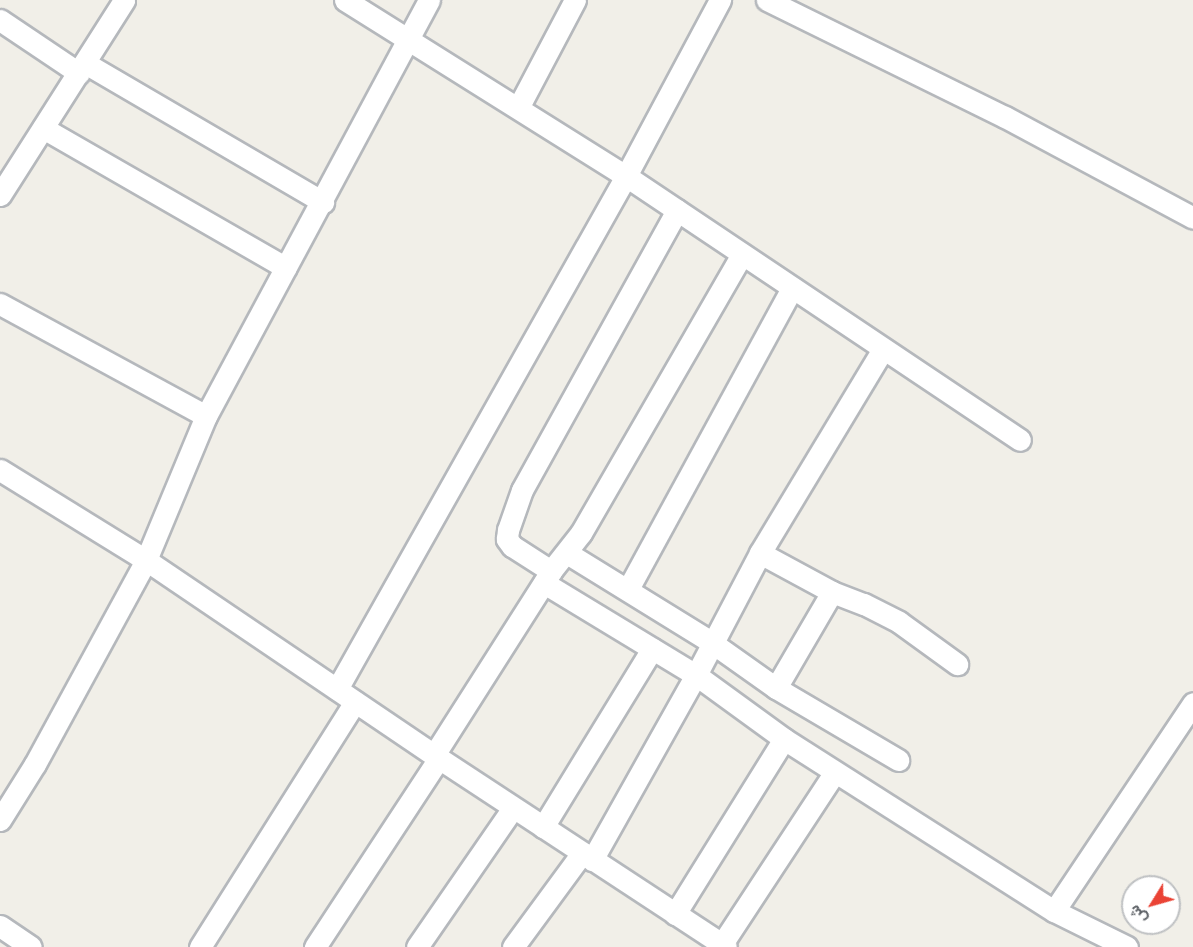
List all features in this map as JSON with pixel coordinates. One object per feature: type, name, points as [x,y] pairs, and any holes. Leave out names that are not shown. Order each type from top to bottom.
[{"type":"street","points":[[0,195],[124,0]]},
{"type":"street","points":[[345,0],[626,176],[1020,440]]},
{"type":"street","points":[[0,820],[35,764],[146,560],[206,416],[323,202],[429,0]]},
{"type":"street","points":[[518,108],[574,0]]},
{"type":"street","points":[[337,689],[626,176],[720,0]]},
{"type":"street","points":[[767,0],[995,112],[1193,219]]},
{"type":"street","points":[[0,20],[323,202]]},
{"type":"street","points":[[43,128],[286,268]]},
{"type":"street","points":[[677,210],[522,490],[507,535],[510,543],[547,577],[652,649],[696,675],[784,739],[1054,911],[1127,947]]},
{"type":"street","points":[[315,947],[547,577],[567,553],[742,254]]},
{"type":"street","points":[[628,589],[792,288]]},
{"type":"street","points":[[0,304],[206,416]]},
{"type":"street","points":[[513,947],[587,856],[696,675],[711,642],[760,553],[884,349]]},
{"type":"street","points":[[0,470],[146,560],[436,757],[722,946],[835,772]]},
{"type":"street","points":[[567,553],[711,642],[776,688],[897,760]]},
{"type":"street","points":[[760,553],[832,592],[864,604],[899,622],[957,664]]},
{"type":"street","points":[[776,688],[832,592]]},
{"type":"street","points":[[543,827],[652,649]]},
{"type":"street","points":[[200,947],[355,702]]},
{"type":"street","points":[[1054,911],[1193,703]]},
{"type":"street","points":[[675,914],[784,739]]},
{"type":"street","points":[[417,947],[513,807]]},
{"type":"street","points":[[0,926],[31,947]]}]
